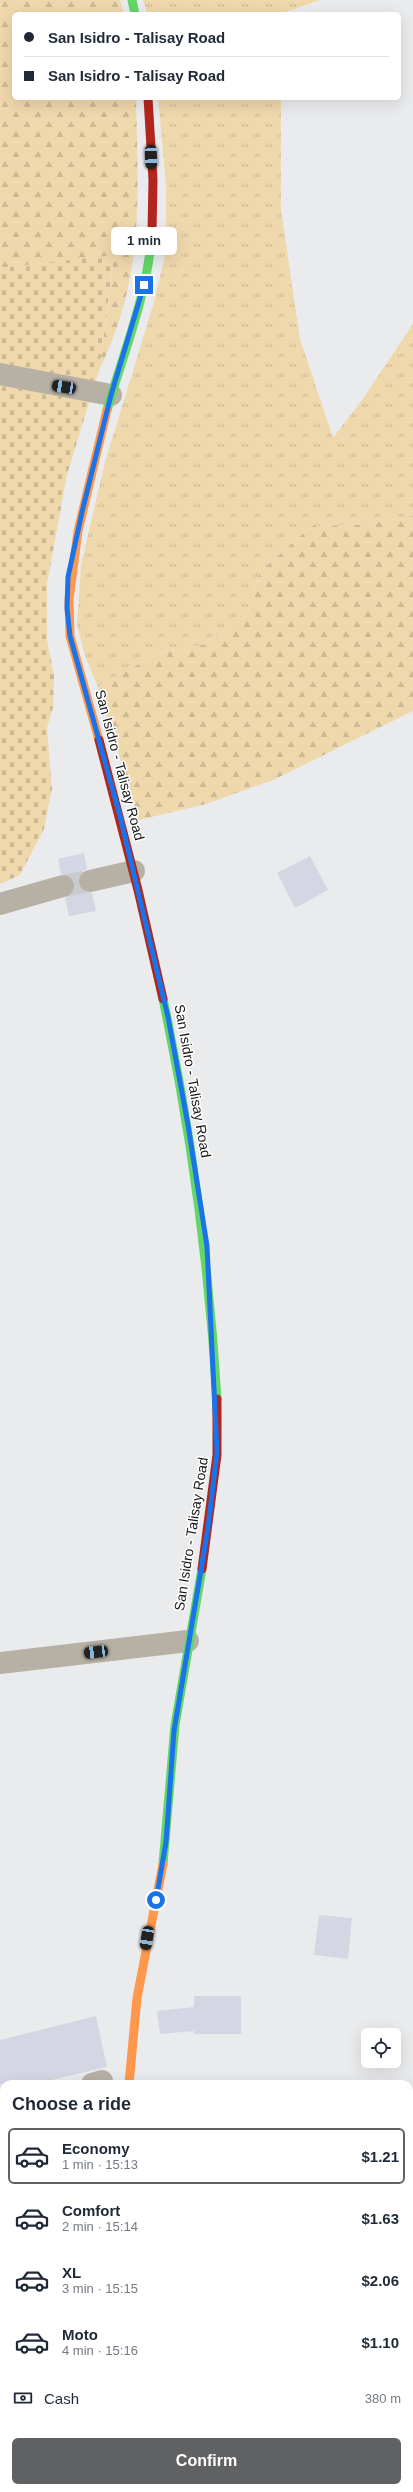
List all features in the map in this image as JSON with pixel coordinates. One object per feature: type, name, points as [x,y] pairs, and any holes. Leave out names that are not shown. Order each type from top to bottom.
[{"type":"street","points":[[132,0],[135,12]]},
{"type":"street","name":"San Isidro - Talisay Road","points":[[129,2080],[130,2054],[136,2006],[166,1842],[174,1731],[208,1528],[217,1452],[207,1246],[170,1025],[134,871],[70,636],[67,608],[68,577],[111,395],[141,296],[149,261],[152,186],[148,100]]},
{"type":"street","points":[[0,374],[111,395]]},
{"type":"street","points":[[90,881],[134,871]]},
{"type":"street","points":[[0,904],[63,886]]},
{"type":"street","points":[[0,1663],[188,1641]]},
{"type":"green space","points":[[0,0],[120,0],[123,12],[12,12],[12,100],[136,100],[138,169],[136,237],[124,303],[114,336],[99,370],[114,256],[0,268]]},
{"type":"green space","points":[[143,0],[320,0],[286,12],[146,12]]},
{"type":"green space","points":[[158,100],[281,100],[281,210],[300,339],[333,438],[362,400],[413,324],[413,516],[361,525],[312,526],[260,572],[247,616],[203,645],[159,653],[98,687],[85,656],[77,625],[81,565],[105,462],[154,302],[164,260],[166,241],[166,185]]},
{"type":"green space","points":[[114,255],[99,370],[67,475],[47,584],[47,640],[54,676],[53,707],[47,728],[52,789],[44,829],[20,875],[0,884],[0,268]]},
{"type":"green space","points":[[413,516],[413,711],[273,780],[206,804],[139,820],[98,687],[159,653],[203,645],[247,616],[260,572],[312,526],[361,525]]},
{"type":"building","points":[[84,853],[87,869],[81,872],[78,883],[81,890],[92,893],[96,911],[69,916],[65,898],[72,894],[75,883],[71,877],[61,874],[58,859]]},
{"type":"building","points":[[310,856],[328,890],[295,908],[277,873]]},
{"type":"building","points":[[319,1915],[352,1918],[348,1959],[314,1955]]},
{"type":"building","points":[[194,1996],[241,1996],[241,2034],[194,2034],[194,2031],[160,2034],[157,2011],[194,2007]]},
{"type":"building","points":[[96,2016],[107,2067],[51,2080],[0,2080],[0,2040]]},
{"type":"tunnel","points":[[63,886],[90,881]]},
{"type":"traffic: fast","points":[[132,0],[135,12]]},
{"type":"traffic: fast","points":[[107,410],[146,277],[152,232]]},
{"type":"traffic: fast","points":[[163,999],[182,1098],[198,1198],[214,1348],[217,1399]]},
{"type":"traffic: fast","points":[[163,1864],[175,1725],[202,1569]]},
{"type":"traffic: slow","points":[[99,740],[70,636],[69,600],[78,531],[107,410]]},
{"type":"traffic: slow","points":[[129,2080],[137,1998],[163,1864]]},
{"type":"traffic: jam","points":[[148,100],[153,180],[152,232]]},
{"type":"traffic: jam","points":[[99,740],[138,890],[163,999]]},
{"type":"traffic: jam","points":[[202,1569],[217,1455],[217,1399]]},
{"type":"route","points":[[144,285],[111,395],[82,512],[68,577],[67,608],[70,636],[120,816],[168,1017],[188,1125],[207,1246],[217,1452],[208,1528],[174,1731],[170,1768],[166,1842],[156,1900]]}]
